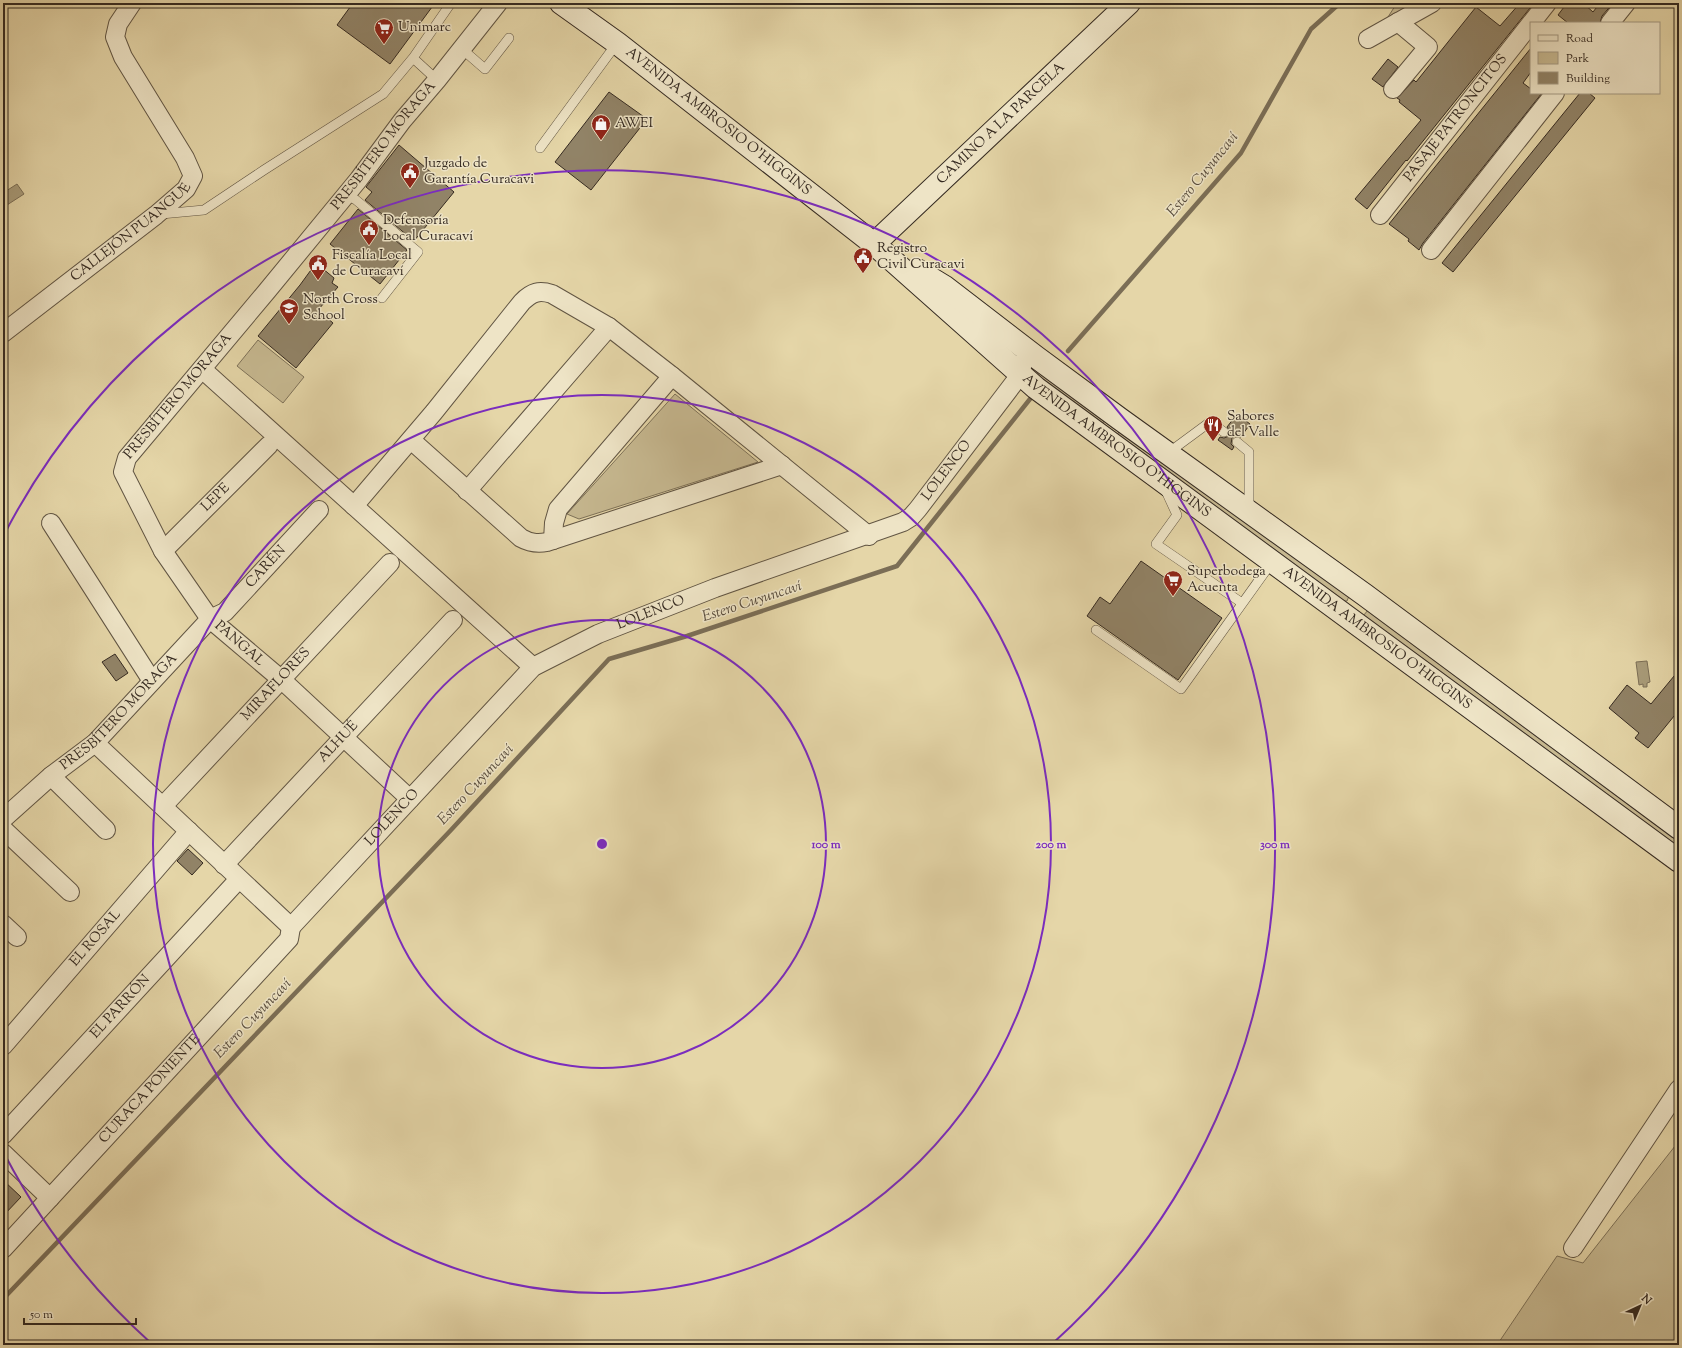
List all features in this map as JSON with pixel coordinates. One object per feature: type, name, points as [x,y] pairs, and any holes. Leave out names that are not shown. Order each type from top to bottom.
[{"type":"main road","name":"AVENIDA AMBROSIO O'HIGGINS","points":[[561,3],[617,44],[874,244],[1020,375],[1161,482],[1679,861]]},
{"type":"main road","name":"CAMINO A LA PARCELA","points":[[874,244],[1129,3]]},
{"type":"main road","name":"AVENIDA AMBROSIO O'HIGGINS","points":[[874,244],[945,287],[1036,357],[1364,594],[1679,828]]},
{"type":"main road","points":[[1346,616],[1357,614],[1362,609],[1364,605],[1364,594]]},
{"type":"main road","points":[[1561,774],[1561,761],[1567,754],[1576,752]]},
{"type":"street","name":"CALLEJÓN PUANGUE","points":[[3,333],[156,215],[186,189],[193,176],[185,158],[123,57],[115,37],[118,24],[132,3]]},
{"type":"street","name":"PRESBÍTERO MORAGA","points":[[3,819],[51,776],[95,743],[210,618],[163,551],[123,472],[127,458],[345,194],[498,3]]},
{"type":"street","points":[[1368,39],[1432,3]]},
{"type":"street","name":"PASAJE PATRONCITOS","points":[[1532,22],[1547,3]]},
{"type":"street","points":[[1611,22],[1626,3]]},
{"type":"street","points":[[1393,89],[1428,47],[1398,22]]},
{"type":"street","name":"PASAJE PATRONCITOS","points":[[1380,215],[1530,25]]},
{"type":"street","points":[[1431,250],[1554,94]]},
{"type":"street","points":[[354,506],[411,440],[529,295],[542,291],[552,294],[609,327],[672,376],[869,536]]},
{"type":"street","points":[[468,491],[609,327]]},
{"type":"street","name":"LOLENCO","points":[[291,927],[533,667],[598,634],[716,588],[869,536],[912,517],[1020,375],[1023,362],[1036,357]]},
{"type":"street","points":[[202,369],[533,667]]},
{"type":"street","points":[[553,540],[554,523],[558,509],[672,376]]},
{"type":"street","points":[[411,440],[526,541],[537,543],[553,540],[782,465]]},
{"type":"street","name":"LEPE","points":[[163,551],[269,445]]},
{"type":"street","name":"CARÉN","points":[[210,618],[225,612],[319,510]]},
{"type":"street","points":[[51,523],[152,681]]},
{"type":"street","name":"MIRAFLORES","points":[[163,806],[390,563]]},
{"type":"street","name":"PANGAL","points":[[210,618],[282,680],[410,799]]},
{"type":"street","name":"ALHUÉ","points":[[224,865],[453,620]]},
{"type":"street","points":[[95,743],[291,927]]},
{"type":"street","points":[[51,776],[106,830]]},
{"type":"street","points":[[3,829],[70,892]]},
{"type":"street","name":"EL ROSAL","points":[[3,1046],[189,831]]},
{"type":"street","name":"EL PARRÓN","points":[[3,1135],[240,879]]},
{"type":"street","points":[[3,924],[17,937]]},
{"type":"street","name":"CURACA PONIENTE","points":[[3,1249],[289,939],[291,927]]},
{"type":"street","points":[[1573,1248],[1679,1089]]},
{"type":"street","points":[[3,1152],[50,1198]]},
{"type":"lane","points":[[156,215],[204,210],[270,165],[383,94],[412,58],[451,3]]},
{"type":"lane","points":[[462,49],[485,69],[509,38]]},
{"type":"lane","points":[[540,148],[617,44]]},
{"type":"lane","points":[[412,58],[437,80]]},
{"type":"lane","points":[[345,194],[356,200],[418,252],[382,298]]},
{"type":"lane","points":[[1168,453],[1210,422],[1224,432]]},
{"type":"lane","points":[[1237,442],[1249,452],[1249,511]]},
{"type":"lane","points":[[1161,482],[1176,515],[1156,544],[1242,603]]},
{"type":"lane","points":[[1096,630],[1181,689],[1272,562]]},
{"type":"green space","points":[[1397,3],[1432,3],[1377,34]]},
{"type":"green space","points":[[258,340],[304,377],[283,403],[237,366]]},
{"type":"green space","points":[[998,340],[1107,417],[1100,427],[1033,375]]},
{"type":"green space","points":[[675,394],[758,462],[579,519],[567,514]]},
{"type":"green space","points":[[1121,428],[1349,596],[1347,601],[1342,601],[1117,435]]},
{"type":"green space","points":[[1368,610],[1679,839],[1679,852],[1359,621]]},
{"type":"green space","points":[[1679,1141],[1679,1345],[1497,1345],[1557,1256],[1583,1263]]},
{"type":"shaded area","points":[[17,184],[24,194],[7,205],[3,199],[3,193]]},
{"type":"shaded area","points":[[1647,661],[1650,682],[1647,683],[1647,687],[1643,687],[1643,684],[1639,685],[1636,662]]},
{"type":"building","name":"Unimarc","points":[[353,3],[435,3],[390,64],[337,25]]},
{"type":"building","points":[[1520,3],[1534,3],[1367,209],[1355,199],[1421,120],[1399,102],[1400,100],[1397,98],[1414,80],[1416,82],[1476,7],[1500,26]]},
{"type":"building","points":[[1567,3],[1583,3],[1593,12],[1600,3],[1613,3],[1602,16],[1600,22],[1567,22],[1558,15]]},
{"type":"building","points":[[1530,49],[1530,73],[1523,83],[1530,88],[1530,94],[1541,94],[1419,250],[1408,241],[1409,239],[1389,224]]},
{"type":"building","points":[[1388,59],[1398,67],[1383,87],[1372,79]]},
{"type":"building","name":"AWEI","points":[[609,92],[647,119],[591,190],[555,162]]},
{"type":"building","points":[[1579,94],[1590,94],[1595,98],[1453,272],[1442,263]]},
{"type":"building","name":"Juzgado de Garantía Curacavi","points":[[399,145],[454,192],[414,241],[365,200],[372,192],[366,187]]},
{"type":"building","name":"Defensoría Local Curacaví","points":[[358,209],[407,250],[380,284],[330,244]]},
{"type":"building","points":[[316,263],[334,278],[332,283],[338,287],[318,310],[333,323],[296,368],[258,336]]},
{"type":"building","points":[[1237,414],[1250,424],[1241,437],[1235,436],[1232,438],[1231,444],[1234,447],[1232,450],[1218,440],[1220,437],[1224,438],[1229,436],[1230,432],[1227,427]]},
{"type":"building","points":[[1141,561],[1222,618],[1178,680],[1087,616],[1100,597],[1110,604]]},
{"type":"building","points":[[115,654],[128,673],[116,681],[102,662]]},
{"type":"building","points":[[1679,670],[1679,710],[1648,748],[1635,738],[1639,733],[1609,708],[1627,685],[1651,704]]},
{"type":"building","points":[[188,849],[203,863],[192,875],[177,861]]},
{"type":"building","points":[[3,1180],[21,1197],[3,1216]]},
{"type":"waterway","name":"Estero Cuyuncaví","points":[[1068,351],[1241,153],[1311,29],[1340,3]]},
{"type":"waterway","name":"Estero Cuyuncaví","points":[[3,1299],[451,830],[609,659],[687,636],[897,566],[1030,399]]},
{"type":"place","name":"Unimarc","points":[[384,45]]},
{"type":"place","name":"AWEI","points":[[601,141]]},
{"type":"place","name":"Juzgado de Garantía Curacavi","points":[[410,189]]},
{"type":"place","name":"Defensoría Local Curacaví","points":[[369,246]]},
{"type":"place","name":"Registro Civil Curacavi","points":[[863,274]]},
{"type":"place","name":"Fiscalía Local de Curacaví","points":[[318,281]]},
{"type":"place","name":"North Cross School","points":[[289,325]]},
{"type":"place","name":"Sabores del Valle","points":[[1213,442]]},
{"type":"place","name":"Superbodega Acuenta","points":[[1173,597]]}]
